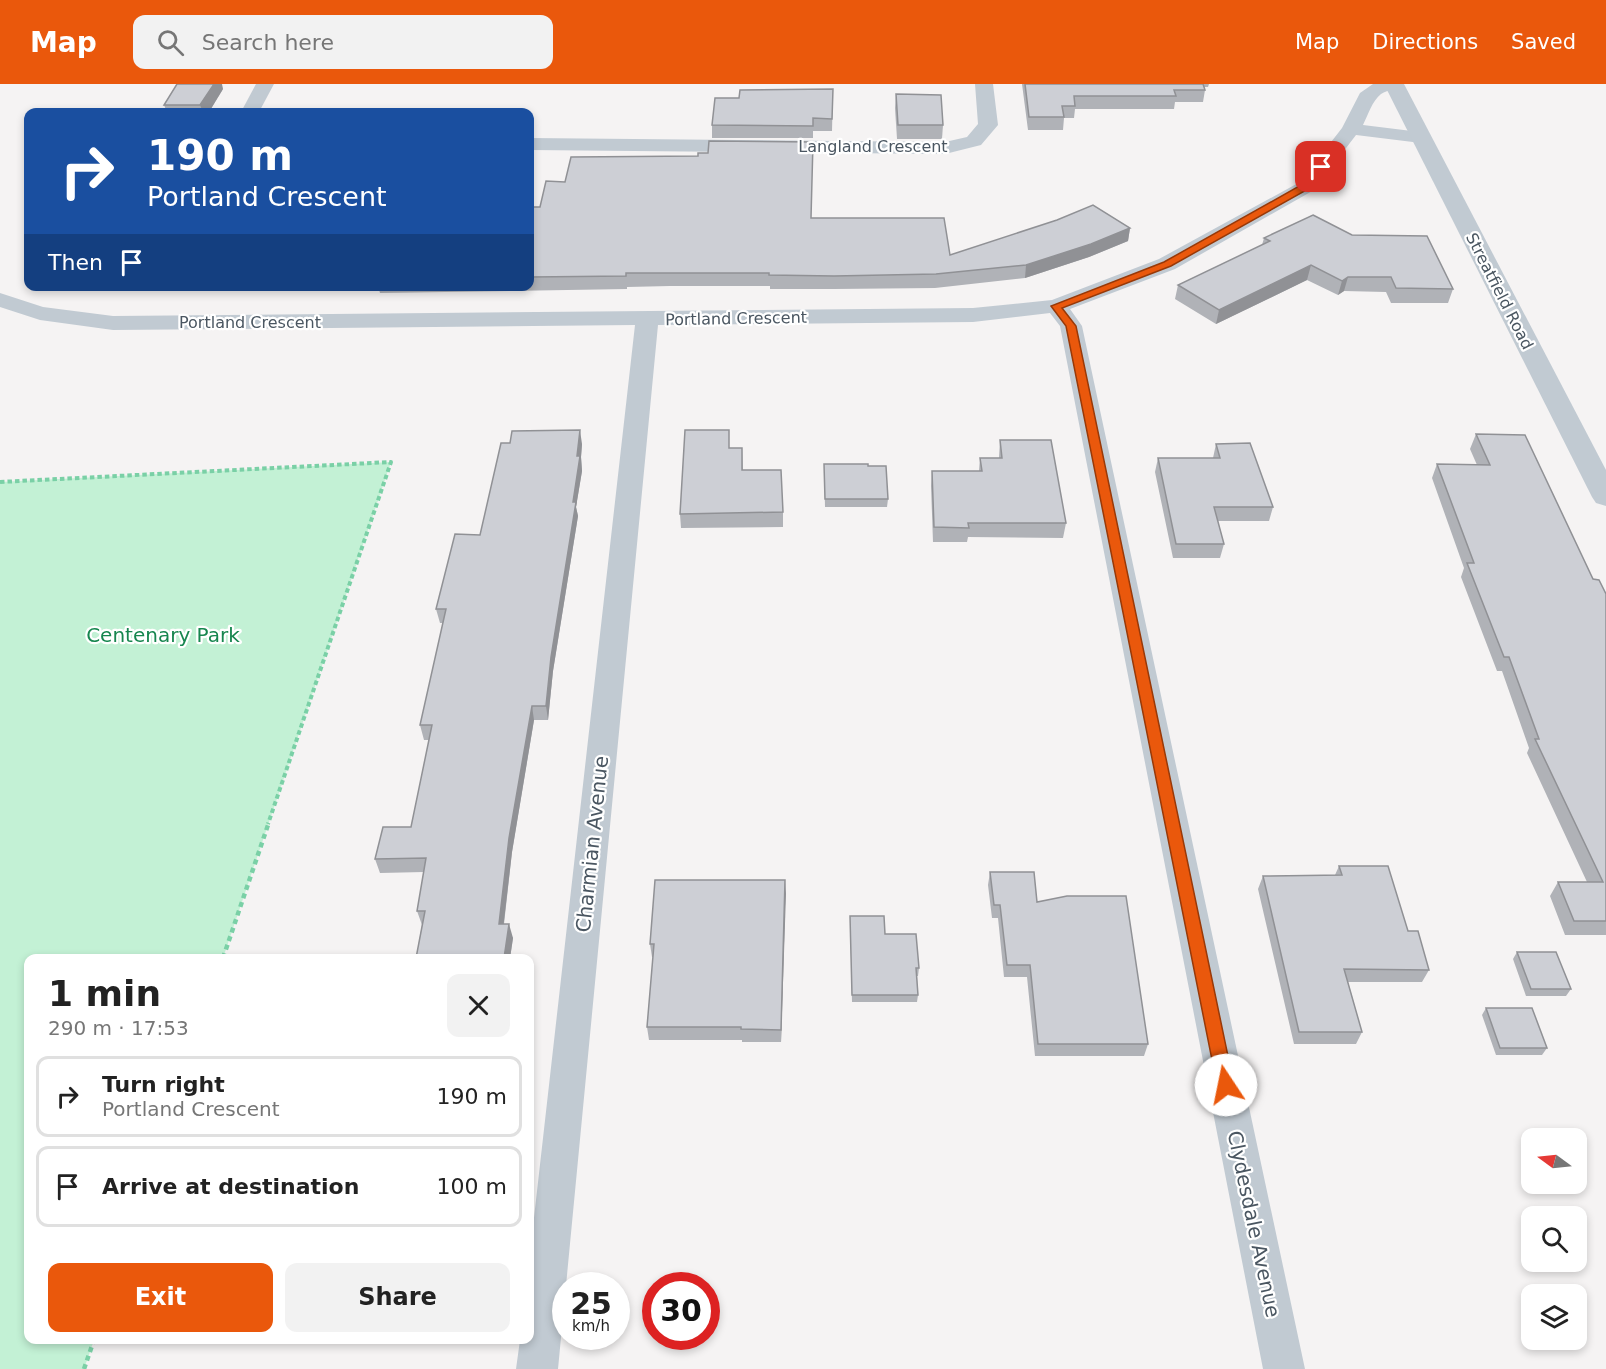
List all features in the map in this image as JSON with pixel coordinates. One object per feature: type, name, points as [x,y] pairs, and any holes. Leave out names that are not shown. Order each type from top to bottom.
[{"type":"street","points":[[252,108],[265,84]]},
{"type":"street","name":"Langland Crescent","points":[[534,144],[945,148],[974,141],[988,125],[984,84]]},
{"type":"street","name":"Portland Crescent","points":[[0,300],[40,313],[114,323],[974,315],[1056,306],[1167,264],[1306,186],[1351,129],[1367,97],[1376,89],[1394,84]]},
{"type":"street","name":"Streatfield Road","points":[[1394,84],[1606,497]]},
{"type":"street","points":[[1351,129],[1421,137]]},
{"type":"street","name":"Clydesdale Avenue","points":[[1056,306],[1071,326],[1284,1369]]},
{"type":"street","name":"Charmian Avenue","points":[[537,1369],[647,319]]},
{"type":"path","points":[[0,482],[391,462],[224,954]]},
{"type":"path","points":[[84,1369],[93,1344]]},
{"type":"green space","name":"Centenary Park","points":[[391,462],[224,954],[24,954],[24,1344],[93,1344],[84,1369],[0,1369],[0,482]]},
{"type":"building","points":[[177,84],[214,84],[200,105],[164,105]]},
{"type":"building","points":[[1025,84],[1203,84],[1205,90],[1174,90],[1176,96],[1074,96],[1075,106],[1062,106],[1064,117],[1029,117]]},
{"type":"building","points":[[833,89],[832,119],[813,118],[813,126],[712,125],[715,98],[739,98],[740,90]]},
{"type":"building","points":[[896,94],[941,95],[943,125],[898,125]]},
{"type":"building","points":[[709,141],[813,142],[811,218],[944,218],[950,255],[1057,220],[1093,205],[1130,228],[1091,244],[1026,265],[936,274],[834,276],[769,275],[769,273],[626,273],[626,276],[534,277],[534,207],[540,207],[546,181],[565,182],[571,157],[698,156],[698,153],[708,153]]},
{"type":"building","points":[[1313,215],[1352,235],[1427,236],[1453,289],[1396,288],[1391,277],[1348,277],[1342,281],[1311,265],[1219,310],[1178,285],[1270,241],[1264,238]]},
{"type":"building","points":[[580,430],[577,456],[580,456],[573,502],[576,502],[551,657],[546,706],[532,706],[509,838],[499,924],[509,924],[505,954],[417,954],[425,911],[417,911],[426,858],[375,859],[383,827],[411,827],[432,725],[420,725],[446,609],[436,609],[455,534],[480,535],[501,443],[510,443],[512,431]]},
{"type":"building","points":[[685,430],[729,430],[729,448],[742,448],[742,470],[781,470],[783,512],[680,514]]},
{"type":"building","points":[[1476,434],[1525,435],[1593,579],[1599,580],[1606,594],[1606,921],[1574,921],[1558,882],[1603,882],[1535,739],[1539,739],[1509,657],[1504,657],[1467,563],[1474,563],[1437,464],[1490,465]]},
{"type":"building","points":[[1000,440],[1051,440],[1066,523],[968,523],[969,528],[934,527],[932,471],[982,471],[980,458],[1002,458]]},
{"type":"building","points":[[1250,443],[1273,507],[1214,507],[1224,544],[1176,544],[1158,458],[1220,458],[1216,444]]},
{"type":"building","points":[[824,464],[886,466],[888,499],[825,499]]},
{"type":"building","points":[[1339,866],[1388,866],[1408,931],[1418,931],[1429,970],[1344,969],[1362,1032],[1299,1032],[1263,876],[1342,875]]},
{"type":"building","points":[[990,872],[1034,872],[1037,902],[1067,896],[1126,896],[1148,1044],[1038,1044],[1030,965],[1007,965],[1000,905],[994,905]]},
{"type":"building","points":[[655,880],[785,880],[781,1030],[741,1029],[741,1027],[647,1027],[654,944],[650,944]]},
{"type":"building","points":[[850,916],[884,916],[885,934],[916,934],[919,968],[916,968],[918,995],[852,995]]},
{"type":"building","points":[[1517,952],[1556,952],[1571,989],[1531,989]]},
{"type":"building","points":[[1486,1008],[1532,1008],[1547,1048],[1500,1048]]},
{"type":"route","points":[[1226,1085],[1071,326],[1056,306],[1167,264],[1306,186],[1321,167]]}]
